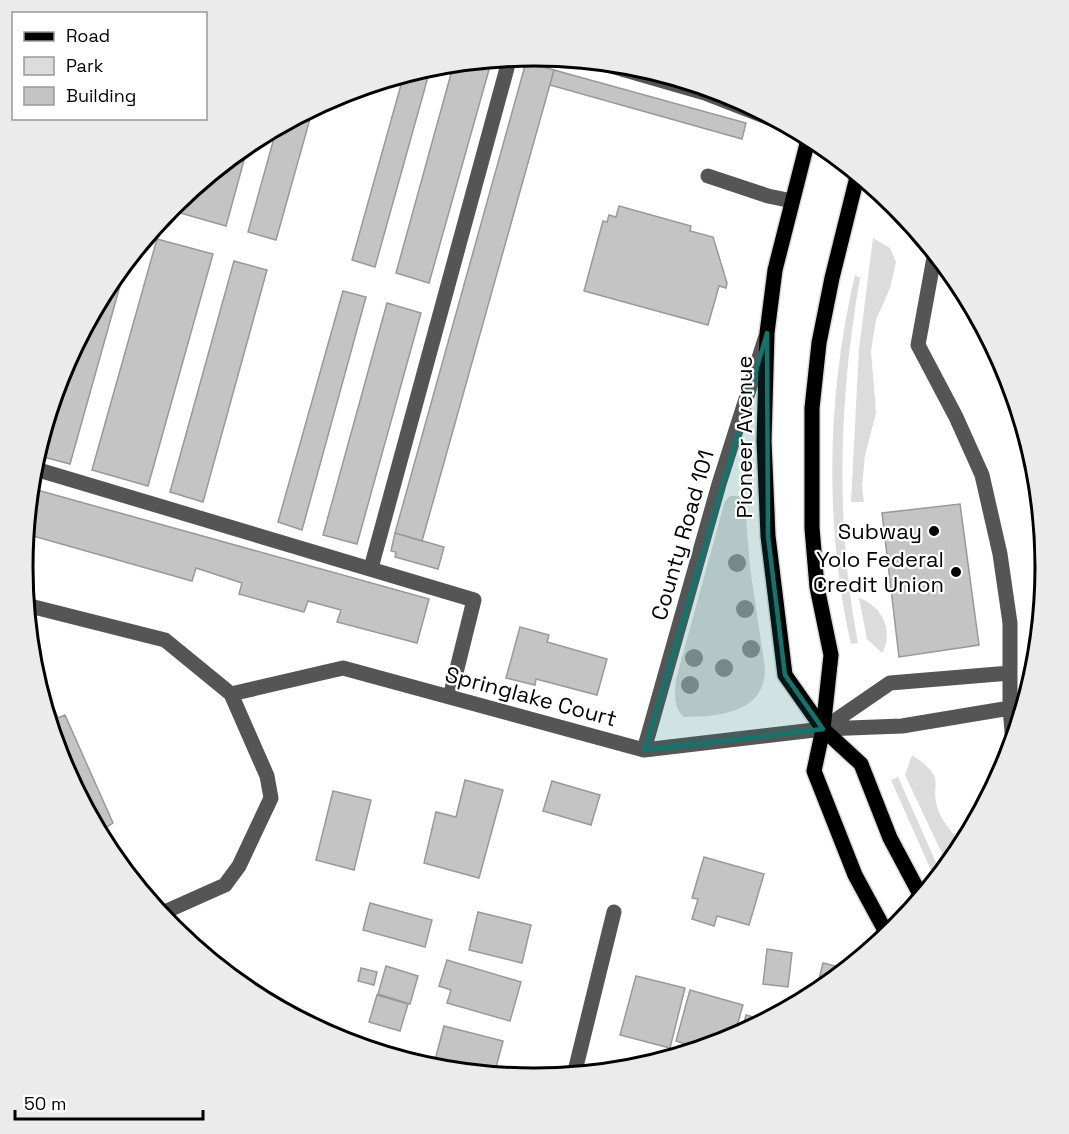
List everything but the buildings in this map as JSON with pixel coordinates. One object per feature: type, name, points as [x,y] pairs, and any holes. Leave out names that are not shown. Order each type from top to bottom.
[{"type":"main road","name":"Pioneer Avenue","points":[[806,146],[775,270],[767,333],[764,441],[768,536],[785,675],[823,729],[861,764],[890,837],[918,890]]},
{"type":"main road","points":[[856,182],[827,300],[819,343],[812,408],[812,528],[817,587],[831,655],[823,729],[814,771],[855,875],[883,927]]},
{"type":"street","points":[[371,568],[507,67]]},
{"type":"street","points":[[708,176],[768,196],[792,201]]},
{"type":"street","points":[[933,263],[918,345],[956,417],[982,475],[1000,554],[1010,623],[1011,721]]},
{"type":"street","name":"County Road 101","points":[[644,750],[719,484],[767,333]]},
{"type":"street","points":[[43,471],[474,600],[450,697]]},
{"type":"street","points":[[35,606],[165,640],[231,694],[267,776],[271,798],[239,866],[225,885],[169,910]]},
{"type":"street","name":"Springlake Court","points":[[231,694],[343,668],[644,750],[823,729],[902,726],[1010,708]]},
{"type":"street","points":[[823,729],[890,683],[1010,673]]},
{"type":"street","points":[[578,1066],[614,912]]},
{"type":"highlighted area","points":[[767,333],[768,536],[785,675],[823,729],[644,750]]},
{"type":"green space","points":[[873,238],[890,248],[896,262],[890,288],[876,320],[871,351],[876,413],[865,455],[862,486],[864,502],[851,502],[859,349]]},
{"type":"green space","points":[[855,275],[860,278],[848,369],[843,460],[846,552],[858,643],[851,644],[836,553],[832,460],[839,366]]},
{"type":"green space","points":[[730,496],[741,496],[745,505],[750,568],[765,668],[763,683],[757,695],[738,709],[725,713],[684,717],[676,705],[676,679],[725,501]]},
{"type":"green space","points":[[859,598],[874,607],[884,621],[887,637],[882,653],[867,639]]},
{"type":"green space","points":[[912,755],[935,777],[935,794],[939,812],[956,838],[943,856],[905,775]]},
{"type":"green space","points":[[898,777],[937,865],[935,868],[931,870],[891,780]]},
{"type":"place","name":"Subway","points":[[934,531]]},
{"type":"place","name":"Yolo Federal Credit Union","points":[[956,572]]}]
